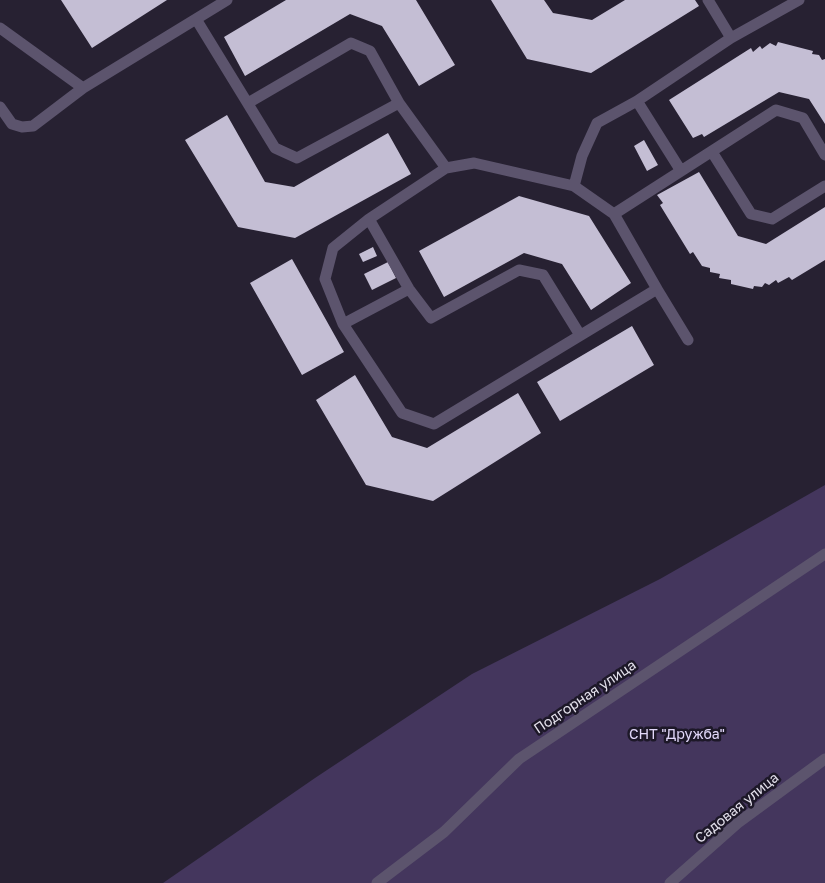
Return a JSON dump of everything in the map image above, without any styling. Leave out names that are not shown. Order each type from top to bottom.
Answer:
[{"type":"lane","points":[[0,107],[12,124],[22,127],[33,126],[82,88],[227,0]]},
{"type":"lane","points":[[708,0],[731,38]]},
{"type":"lane","points":[[574,186],[582,156],[597,123],[637,101],[731,38],[799,0]]},
{"type":"lane","points":[[196,19],[274,148],[298,158],[400,103]]},
{"type":"lane","points":[[0,28],[82,88]]},
{"type":"lane","points":[[248,103],[350,43],[370,51],[400,103],[446,168]]},
{"type":"lane","points":[[637,101],[681,171]]},
{"type":"lane","points":[[614,214],[776,110],[803,118],[825,155]]},
{"type":"lane","points":[[712,152],[751,214],[772,219],[825,186]]},
{"type":"lane","points":[[657,289],[434,424],[402,413],[343,324],[325,279],[333,248],[369,219],[446,168],[474,163],[574,186],[614,214],[688,340]]},
{"type":"lane","points":[[369,219],[409,289],[431,318],[519,270],[543,276],[580,335]]},
{"type":"lane","points":[[343,324],[409,289]]},
{"type":"lane","name":"Подгорная улица","points":[[377,883],[444,832],[519,759],[825,554]]},
{"type":"lane","name":"Садовая улица","points":[[670,883],[739,822],[825,759]]},
{"type":"green space","name":"СНТ \"Дружба\"","points":[[825,485],[825,883],[163,883],[315,778],[472,674],[660,579]]},
{"type":"building","points":[[61,0],[167,0],[92,48]]},
{"type":"building","points":[[286,0],[416,0],[455,65],[419,86],[382,26],[350,14],[245,76],[224,37]]},
{"type":"building","points":[[491,0],[544,0],[553,13],[592,20],[625,0],[695,0],[699,6],[591,73],[527,59]]},
{"type":"building","points":[[778,42],[813,51],[812,54],[819,55],[822,60],[825,59],[825,124],[809,99],[779,92],[704,137],[702,134],[693,138],[669,100],[751,48],[753,52],[760,46],[762,49],[770,43],[776,46]]},
{"type":"building","points":[[227,115],[265,182],[294,187],[388,133],[411,174],[295,238],[238,227],[185,140]]},
{"type":"building","points":[[644,140],[658,165],[647,171],[634,146]]},
{"type":"building","points":[[699,172],[738,236],[766,244],[825,207],[825,260],[792,280],[789,277],[778,283],[776,280],[769,285],[765,283],[762,287],[754,286],[753,289],[731,284],[731,280],[719,278],[720,274],[710,272],[710,268],[702,266],[693,252],[690,254],[660,205],[663,203],[657,195]]},
{"type":"building","points":[[519,196],[589,216],[631,283],[591,310],[562,264],[524,253],[444,297],[419,251]]},
{"type":"building","points":[[373,247],[377,256],[363,262],[359,254]]},
{"type":"building","points":[[292,259],[344,352],[302,375],[250,283]]},
{"type":"building","points":[[388,262],[396,278],[372,290],[364,274]]},
{"type":"building","points":[[632,326],[654,365],[560,421],[537,382]]},
{"type":"building","points":[[355,375],[392,437],[427,448],[518,393],[541,433],[433,501],[366,485],[316,400]]}]
